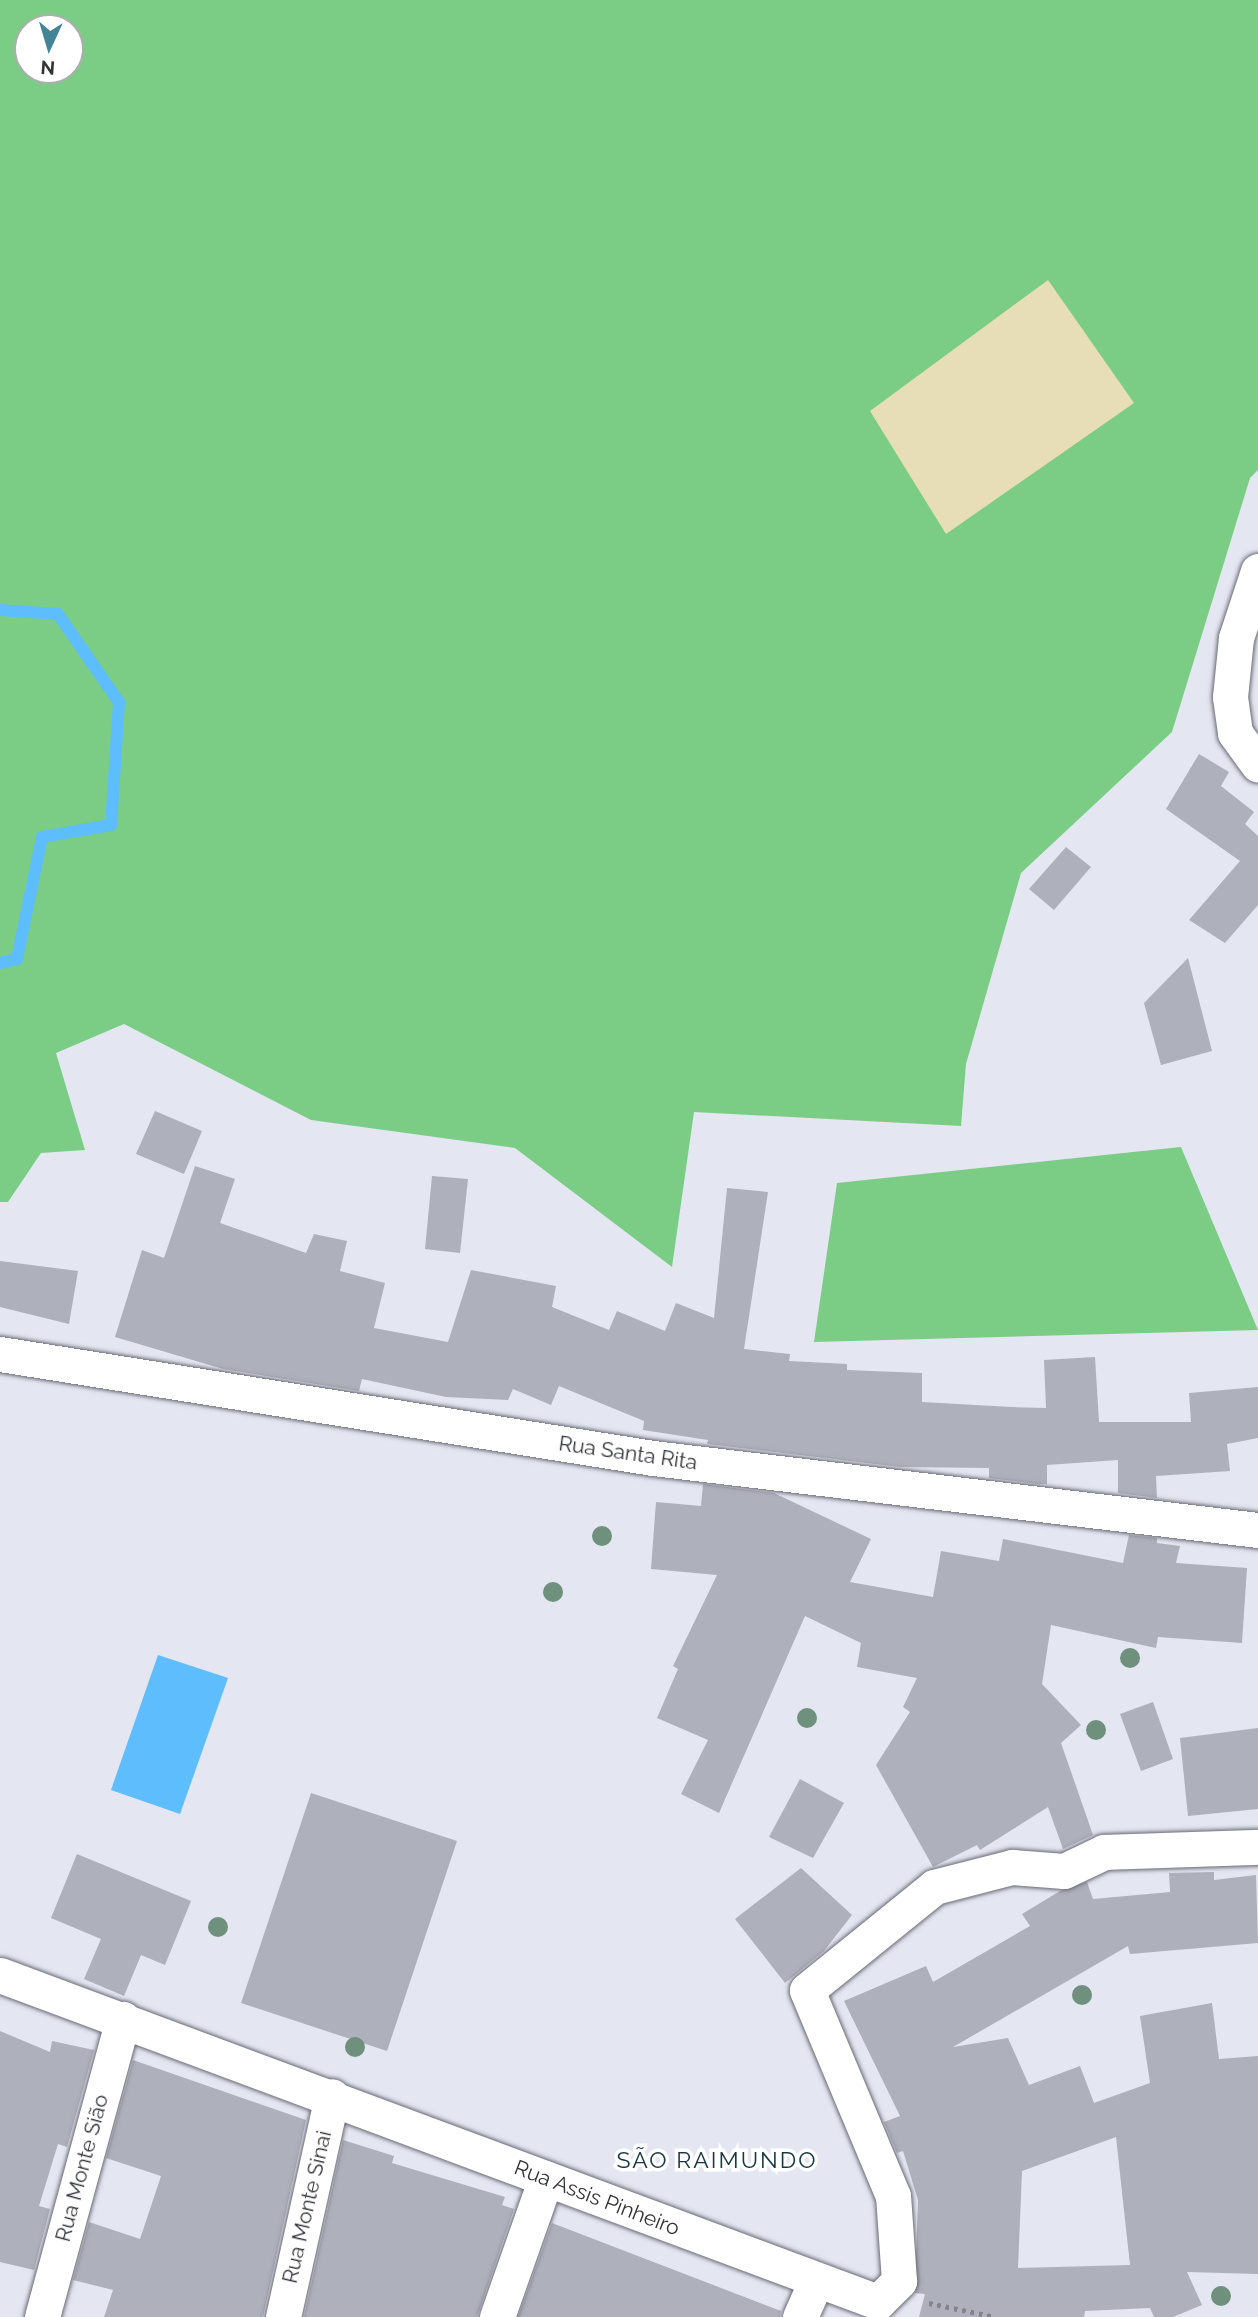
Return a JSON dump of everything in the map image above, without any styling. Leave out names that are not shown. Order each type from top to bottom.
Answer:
[{"type":"street","points":[[1258,571],[1236,638],[1230,697],[1235,733],[1258,765]]},
{"type":"street","name":"Rua Santa Rita","points":[[0,1354],[653,1458],[1258,1530]]},
{"type":"street","points":[[894,2286],[899,2281],[893,2196],[807,1990],[934,1886],[1012,1867],[1064,1871],[1104,1852],[1258,1847]]},
{"type":"street","name":"Rua Assis Pinheiro","points":[[0,1975],[332,2096],[816,2281],[878,2302],[894,2286]]},
{"type":"street","name":"Rua Monte Sião","points":[[42,2317],[122,2019]]},
{"type":"street","name":"Rua Monte Sinai","points":[[283,2317],[332,2096]]},
{"type":"street","points":[[497,2317],[547,2178]]},
{"type":"street","points":[[800,2317],[816,2281]]},
{"type":"path","points":[[894,2286],[934,2306],[996,2317]]},
{"type":"green space","points":[[0,0],[1258,0],[1258,470],[1250,478],[1172,732],[1021,873],[966,1064],[961,1126],[694,1112],[672,1267],[515,1148],[311,1120],[124,1024],[56,1053],[85,1150],[41,1153],[8,1202],[0,1202]]},
{"type":"green space","points":[[1181,1147],[1258,1330],[814,1342],[837,1183]]},
{"type":"sand","points":[[1048,280],[1134,403],[946,534],[870,411]]},
{"type":"water","points":[[158,1655],[228,1678],[180,1814],[111,1790]]},
{"type":"building","points":[[1199,754],[1229,772],[1221,786],[1254,812],[1245,824],[1258,836],[1258,905],[1225,943],[1189,920],[1240,861],[1166,809]]},
{"type":"building","points":[[1066,847],[1091,867],[1054,910],[1029,889]]},
{"type":"building","points":[[1188,958],[1212,1051],[1161,1065],[1144,1003]]},
{"type":"building","points":[[155,1111],[202,1131],[184,1174],[136,1154]]},
{"type":"building","points":[[195,1166],[235,1179],[220,1223],[306,1253],[314,1234],[347,1241],[340,1271],[385,1283],[374,1328],[448,1342],[471,1270],[556,1286],[552,1307],[609,1330],[617,1311],[665,1331],[676,1303],[714,1318],[727,1188],[768,1192],[744,1349],[790,1354],[789,1361],[847,1364],[847,1370],[922,1373],[922,1402],[1046,1408],[1044,1360],[1095,1357],[1099,1422],[1191,1422],[1189,1393],[1258,1387],[1258,1438],[1227,1444],[1230,1471],[1156,1476],[1157,1498],[1118,1493],[1118,1460],[1047,1465],[1047,1484],[1038,1484],[989,1478],[989,1468],[900,1467],[707,1444],[708,1440],[643,1430],[644,1421],[559,1386],[551,1405],[513,1389],[508,1400],[446,1397],[362,1379],[359,1391],[223,1369],[115,1337],[142,1250],[164,1258]]},
{"type":"building","points":[[432,1176],[468,1179],[460,1253],[425,1249]]},
{"type":"building","points":[[0,1261],[78,1271],[69,1324],[0,1307]]},
{"type":"building","points":[[703,1484],[774,1493],[871,1539],[850,1582],[933,1597],[941,1551],[999,1561],[1003,1539],[1123,1563],[1129,1535],[1157,1538],[1157,1543],[1180,1546],[1176,1563],[1247,1568],[1242,1643],[1158,1637],[1156,1648],[1051,1625],[1042,1684],[1081,1725],[1061,1743],[1093,1835],[1063,1849],[1048,1807],[980,1850],[977,1845],[933,1867],[876,1765],[910,1712],[903,1707],[917,1678],[857,1667],[861,1643],[805,1616],[719,1813],[681,1794],[708,1740],[657,1718],[678,1669],[673,1666],[717,1575],[651,1569],[656,1502],[701,1506]]},
{"type":"building","points":[[1153,1702],[1173,1759],[1141,1771],[1120,1714]]},
{"type":"building","points":[[1258,1728],[1258,1809],[1188,1816],[1180,1738]]},
{"type":"building","points":[[800,1779],[844,1803],[813,1858],[769,1837]]},
{"type":"building","points":[[311,1793],[457,1841],[387,2051],[241,2003]]},
{"type":"building","points":[[77,1854],[191,1901],[165,1965],[141,1955],[124,1996],[84,1979],[101,1939],[51,1918]]},
{"type":"building","points":[[801,1868],[852,1915],[824,1951],[785,1983],[735,1919]]},
{"type":"building","points":[[1214,1872],[1214,1880],[1256,1875],[1258,1943],[1130,1954],[1128,1946],[953,2047],[1008,2038],[1029,2085],[1080,2066],[1094,2103],[1150,2083],[1140,2016],[1212,2003],[1219,2059],[1258,2056],[1258,2274],[1187,2272],[1202,2305],[1173,2317],[1154,2317],[1150,2308],[1085,2311],[1084,2317],[919,2317],[925,2294],[915,2293],[918,2200],[903,2151],[897,2153],[884,2122],[900,2116],[844,2001],[926,1966],[933,1982],[1030,1926],[1022,1914],[1060,1891],[1087,1882],[1093,1899],[1170,1892],[1169,1873]],"holes":[[[1116,2137],[1130,2265],[1018,2268],[1022,2171]]]},
{"type":"building","points":[[0,2031],[50,2052],[52,2041],[94,2050],[67,2147],[58,2144],[39,2206],[50,2209],[34,2270],[0,2262]]},
{"type":"building","points":[[133,2060],[306,2120],[263,2317],[104,2317],[113,2290],[73,2280],[89,2222],[140,2239],[161,2176],[106,2158]]},
{"type":"building","points":[[343,2140],[394,2156],[392,2163],[505,2197],[502,2205],[514,2209],[477,2317],[304,2317]]},
{"type":"building","points":[[552,2223],[781,2311],[780,2317],[518,2317]]},
{"type":"waterway","points":[[0,610],[58,614],[119,702],[111,825],[42,837],[17,959],[0,963]]},
{"type":"district","name":"SÃO RAIMUNDO","points":[[717,2160]]}]
